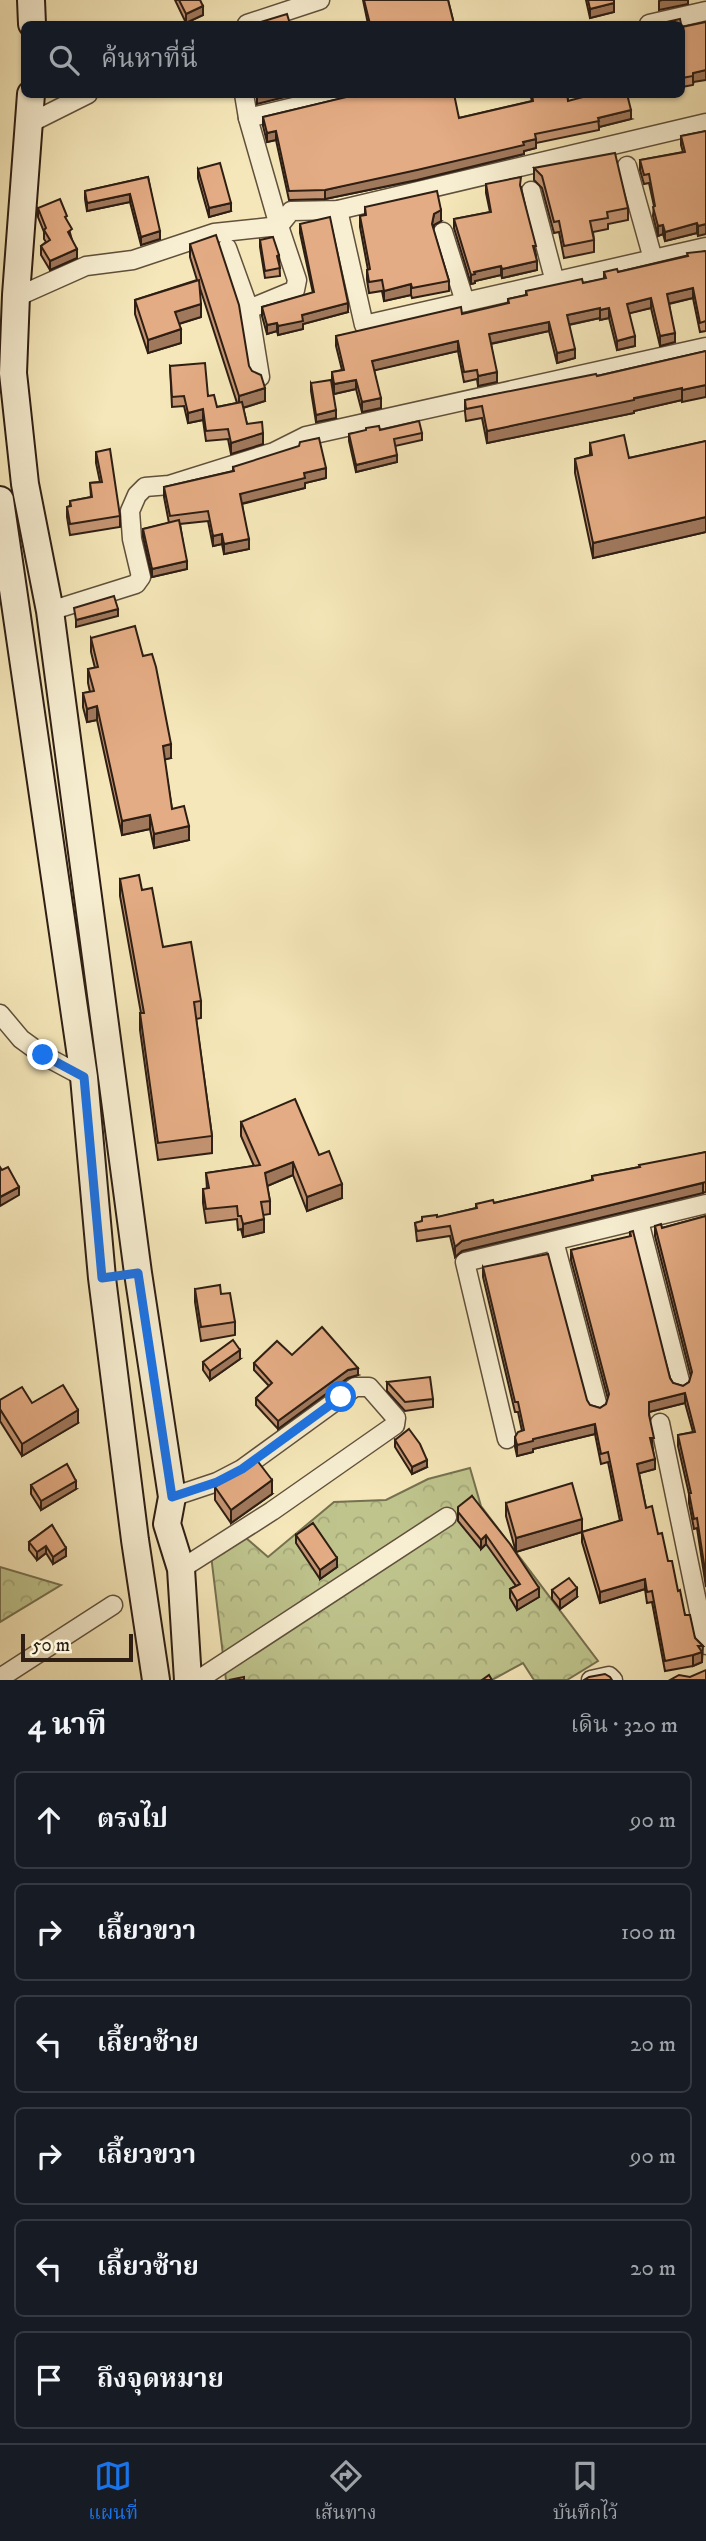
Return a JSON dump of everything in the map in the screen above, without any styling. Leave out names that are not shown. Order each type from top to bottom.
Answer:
[{"type":"main road","points":[[31,98],[13,373],[25,484],[50,611],[138,1273],[172,1497],[167,1524],[181,1569],[188,1680]]},
{"type":"main road","points":[[0,500],[84,1077],[102,1278],[135,1540],[156,1680]]},
{"type":"main road","points":[[102,1278],[138,1273]]},
{"type":"street","points":[[256,21],[320,0]]},
{"type":"street","points":[[662,21],[706,11]]},
{"type":"street","points":[[30,123],[80,98]]},
{"type":"street","points":[[245,98],[279,226],[297,280],[295,290],[249,309]]},
{"type":"street","points":[[248,118],[331,98]]},
{"type":"street","points":[[16,295],[86,267],[133,260],[214,233],[279,226],[291,211],[338,210],[706,123]]},
{"type":"street","points":[[628,166],[653,259]]},
{"type":"street","points":[[531,191],[555,282]]},
{"type":"street","points":[[338,210],[365,325],[706,247]]},
{"type":"street","points":[[443,232],[465,302]]},
{"type":"street","points":[[227,248],[249,309],[260,377]]},
{"type":"street","points":[[50,611],[136,584],[141,578],[132,539],[130,511],[137,495],[145,487],[169,485],[261,456],[306,436],[706,347]]},
{"type":"street","points":[[3,1023],[43,1055],[84,1077]]},
{"type":"street","points":[[507,1439],[465,1262],[706,1204]]},
{"type":"street","points":[[639,1221],[681,1385]]},
{"type":"street","points":[[554,1241],[598,1407]]},
{"type":"street","points":[[172,1497],[217,1482],[242,1469],[355,1387],[369,1387],[396,1418],[394,1424],[272,1511],[181,1569]]},
{"type":"street","points":[[660,1423],[706,1645]]},
{"type":"street","points":[[198,1680],[447,1517]]},
{"type":"street","points":[[0,1678],[113,1605]]},
{"type":"street","points":[[591,1680],[609,1676],[613,1680]]},
{"type":"green space","points":[[470,1468],[481,1506],[598,1661],[567,1680],[534,1680],[523,1663],[492,1680],[226,1680],[211,1555],[238,1531],[268,1557],[334,1502],[386,1500],[428,1479]]},
{"type":"green space","points":[[0,1567],[61,1585],[0,1622]]},
{"type":"building","points":[[179,0],[200,0],[203,6],[186,14]]},
{"type":"building","points":[[364,0],[448,0],[453,21],[369,21]]},
{"type":"building","points":[[588,0],[614,0],[614,3],[590,9]]},
{"type":"building","points":[[287,14],[289,21],[264,21]]},
{"type":"building","points":[[706,22],[706,70],[685,77],[685,26]]},
{"type":"building","points":[[343,98],[455,98],[459,118],[533,101],[533,98],[568,98],[568,101],[579,98],[628,98],[631,110],[598,118],[599,121],[535,134],[536,139],[523,142],[524,145],[325,190],[289,191],[276,131],[267,133],[263,117]]},
{"type":"building","points":[[706,131],[706,224],[698,226],[697,223],[665,232],[663,225],[658,226],[649,174],[644,175],[640,160],[685,152],[681,136]]},
{"type":"building","points":[[615,153],[628,208],[607,212],[608,218],[590,221],[594,240],[564,246],[559,221],[554,222],[542,176],[534,168]]},
{"type":"building","points":[[220,163],[231,203],[209,208],[198,169]]},
{"type":"building","points":[[148,177],[160,231],[141,237],[130,194],[87,203],[85,191]]},
{"type":"building","points":[[521,177],[520,185],[536,246],[533,246],[537,261],[502,269],[501,266],[471,275],[454,219],[491,212],[486,184]]},
{"type":"building","points":[[437,191],[441,210],[434,214],[432,224],[449,281],[412,288],[411,284],[384,291],[382,280],[369,282],[367,270],[370,269],[360,216],[366,215],[365,207]]},
{"type":"building","points":[[60,199],[72,229],[68,232],[77,249],[50,261],[41,246],[50,240],[44,230],[46,228],[38,208]]},
{"type":"building","points":[[330,217],[348,303],[302,315],[303,321],[278,326],[277,323],[267,325],[262,307],[314,292],[300,224]]},
{"type":"building","points":[[216,235],[239,305],[249,366],[252,371],[261,375],[265,388],[239,396],[190,244]]},
{"type":"building","points":[[273,237],[280,268],[265,271],[260,240]]},
{"type":"building","points":[[706,251],[706,321],[700,323],[693,288],[667,294],[675,333],[660,336],[651,298],[627,304],[635,336],[617,341],[609,308],[600,308],[567,315],[575,349],[557,353],[549,322],[489,334],[497,372],[478,376],[477,370],[464,372],[458,341],[372,361],[381,398],[362,402],[356,380],[334,384],[332,372],[344,370],[336,336],[461,307],[462,314],[509,303],[508,299],[527,295],[526,291],[582,279],[583,283],[606,278],[604,272],[617,269],[618,272],[688,256],[687,253]]},
{"type":"building","points":[[199,280],[201,304],[175,312],[181,329],[148,340],[135,300]]},
{"type":"building","points":[[706,351],[706,385],[487,431],[482,406],[466,409],[465,400],[596,374],[597,376]]},
{"type":"building","points":[[205,363],[208,396],[214,395],[217,407],[242,402],[247,424],[262,422],[263,433],[231,443],[228,429],[206,431],[203,409],[188,413],[184,396],[172,397],[170,366]]},
{"type":"building","points":[[331,380],[336,410],[316,415],[311,383]]},
{"type":"building","points":[[419,421],[422,433],[394,439],[397,455],[356,465],[349,434],[366,428],[379,426],[380,430]]},
{"type":"building","points":[[624,435],[629,458],[706,441],[706,517],[593,543],[575,459],[592,455],[590,443]]},
{"type":"building","points":[[319,438],[326,468],[304,473],[305,478],[240,494],[249,539],[224,544],[222,534],[213,536],[208,511],[170,516],[164,487],[234,471],[233,467],[299,446],[300,442]]},
{"type":"building","points":[[110,449],[120,516],[70,524],[67,507],[71,506],[70,501],[92,497],[90,483],[102,482],[96,452]]},
{"type":"building","points":[[179,520],[187,561],[152,569],[143,529]]},
{"type":"building","points":[[114,596],[118,609],[76,620],[74,608]]},
{"type":"building","points":[[135,626],[143,656],[152,654],[156,667],[171,744],[163,746],[172,809],[184,806],[189,826],[154,834],[150,815],[122,821],[97,706],[87,709],[83,693],[94,691],[88,669],[98,667],[91,638]]},
{"type":"building","points":[[139,875],[142,890],[152,888],[163,947],[191,942],[201,1001],[194,1002],[212,1136],[158,1143],[140,1013],[144,1013],[120,879]]},
{"type":"building","points":[[295,1099],[319,1155],[329,1151],[342,1184],[307,1197],[293,1162],[265,1173],[270,1201],[261,1202],[264,1219],[243,1224],[241,1216],[238,1216],[237,1206],[206,1209],[203,1189],[209,1188],[206,1173],[260,1165],[241,1122]]},
{"type":"building","points":[[706,1152],[706,1182],[462,1241],[455,1247],[450,1226],[417,1231],[415,1223],[422,1221],[422,1217],[437,1217],[477,1208],[476,1204],[493,1200],[494,1203],[593,1180],[592,1176]]},
{"type":"building","points":[[0,1167],[2,1170],[8,1167],[19,1187],[0,1197]]},
{"type":"building","points":[[706,1216],[706,1577],[697,1518],[694,1519],[678,1435],[695,1432],[685,1393],[649,1402],[654,1438],[650,1438],[655,1459],[637,1464],[646,1508],[652,1506],[658,1534],[662,1533],[668,1561],[672,1561],[685,1615],[690,1615],[695,1638],[703,1646],[698,1646],[702,1652],[665,1661],[652,1591],[647,1592],[645,1579],[600,1592],[582,1532],[622,1520],[608,1452],[601,1454],[595,1424],[517,1445],[515,1437],[518,1432],[524,1430],[483,1267],[548,1254],[587,1400],[590,1405],[600,1408],[606,1404],[609,1394],[571,1250],[631,1236],[630,1232],[633,1231],[670,1378],[673,1383],[683,1386],[689,1382],[692,1372],[655,1226],[661,1224],[662,1228]]},
{"type":"building","points":[[220,1285],[221,1294],[230,1293],[235,1322],[201,1327],[195,1289]]},
{"type":"building","points":[[322,1327],[358,1368],[348,1370],[278,1421],[256,1398],[272,1383],[254,1363],[277,1341],[292,1355]]},
{"type":"building","points":[[233,1340],[240,1350],[210,1371],[203,1362]]},
{"type":"building","points":[[430,1377],[433,1399],[405,1402],[387,1382]]},
{"type":"building","points":[[63,1385],[78,1410],[22,1444],[0,1409],[0,1400],[22,1387],[32,1403]]},
{"type":"building","points":[[409,1429],[427,1460],[412,1467],[395,1440]]},
{"type":"building","points":[[256,1459],[272,1480],[231,1510],[215,1487]]},
{"type":"building","points":[[67,1464],[76,1481],[41,1501],[31,1485]]},
{"type":"building","points":[[572,1483],[582,1519],[516,1538],[506,1503]]},
{"type":"building","points":[[472,1496],[510,1544],[539,1588],[517,1601],[510,1589],[520,1584],[486,1535],[481,1540],[458,1512],[458,1507]]},
{"type":"building","points":[[313,1523],[337,1558],[320,1570],[296,1535]]},
{"type":"building","points":[[52,1525],[66,1548],[53,1557],[46,1546],[37,1552],[29,1542]]},
{"type":"building","points":[[569,1578],[577,1588],[560,1600],[552,1590]]},
{"type":"building","points":[[706,1670],[706,1680],[670,1680],[679,1675],[690,1677]]},
{"type":"building","points":[[605,1674],[612,1680],[584,1680],[589,1677]]},
{"type":"route","points":[[43,1055],[84,1077],[102,1278],[138,1273],[172,1497],[217,1482],[242,1469],[341,1397]]}]
